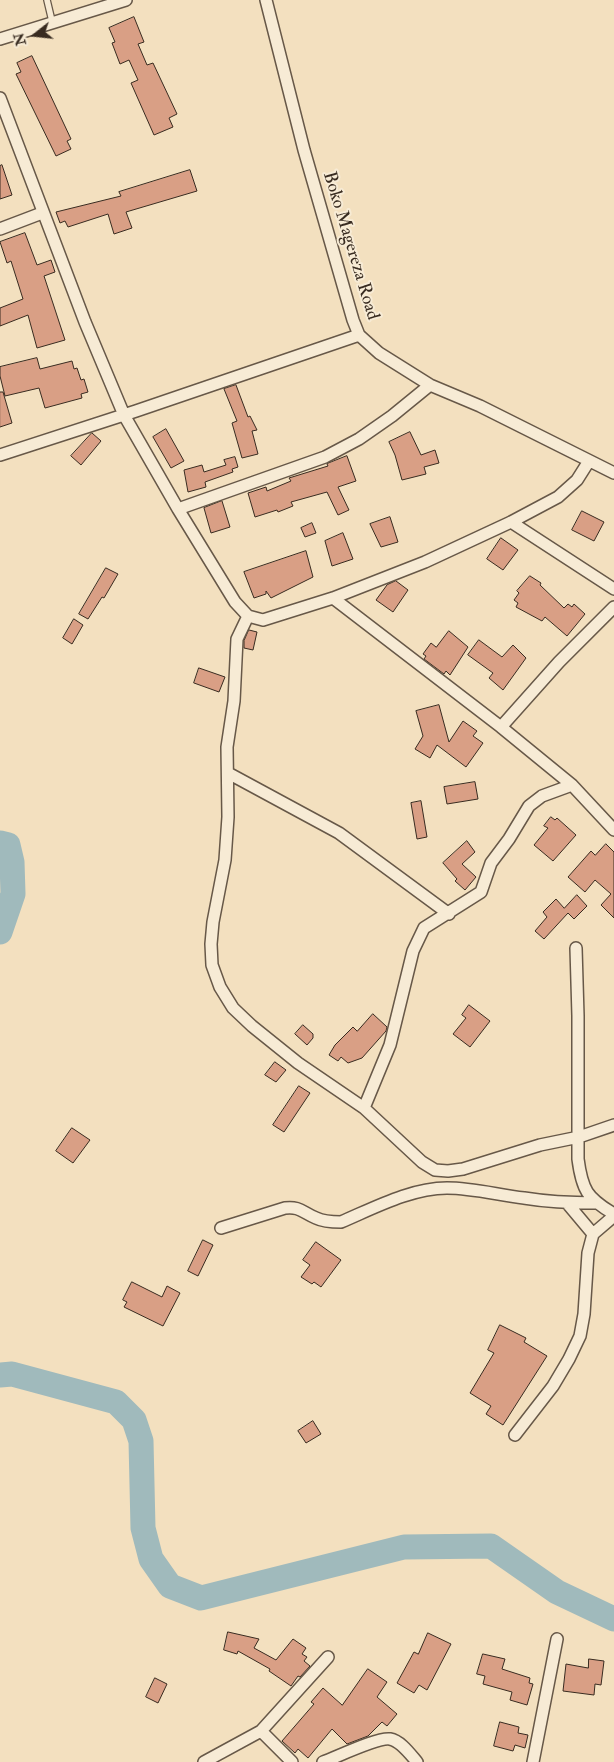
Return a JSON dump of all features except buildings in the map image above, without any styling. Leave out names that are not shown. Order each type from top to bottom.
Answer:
[{"type":"street","points":[[0,39],[126,0]]},
{"type":"street","name":"Boko Magereza Road","points":[[266,0],[304,150],[359,335],[379,353],[430,385],[480,406],[614,473]]},
{"type":"street","points":[[0,98],[42,213],[124,415],[178,509],[235,602],[248,616],[263,620],[333,598],[425,562],[511,522],[558,497],[577,480],[589,461]]},
{"type":"street","points":[[0,229],[42,213]]},
{"type":"street","points":[[0,455],[359,335]]},
{"type":"street","points":[[178,509],[325,457],[359,439],[392,416],[430,385]]},
{"type":"street","points":[[511,522],[614,589]]},
{"type":"street","points":[[333,598],[572,785],[614,830]]},
{"type":"street","points":[[500,727],[614,607]]},
{"type":"street","points":[[248,616],[237,639],[234,701],[227,747],[225,860],[213,922],[211,944],[212,966],[220,987],[233,1008],[298,1063],[364,1108],[422,1162],[435,1170],[448,1172],[463,1169],[540,1145],[579,1137],[614,1125]]},
{"type":"street","points":[[228,773],[339,833],[449,914]]},
{"type":"street","points":[[364,1108],[390,1045],[413,952],[424,928],[449,914],[480,892],[491,862],[509,839],[529,806],[542,796],[572,785]]},
{"type":"street","points":[[514,1435],[553,1386],[569,1360],[580,1336],[584,1314],[586,1264],[593,1234],[614,1215],[597,1203],[586,1191],[581,1178],[578,1159],[576,948]]},
{"type":"street","points":[[221,1228],[285,1208],[295,1207],[316,1218],[341,1222],[409,1195],[448,1188],[567,1203],[597,1203]]},
{"type":"street","points":[[567,1203],[593,1234]]},
{"type":"street","points":[[532,1762],[557,1639]]},
{"type":"street","points":[[204,1762],[261,1731],[328,1657]]},
{"type":"street","points":[[261,1731],[292,1762]]},
{"type":"street","points":[[323,1762],[380,1740],[392,1739],[403,1747],[417,1762]]},
{"type":"lane","points":[[47,0],[52,22]]},
{"type":"waterway","points":[[0,843],[8,845],[12,862],[13,894],[0,932]]},
{"type":"waterway","points":[[0,1375],[12,1374],[116,1402],[134,1420],[141,1441],[143,1528],[151,1559],[170,1586],[201,1598],[404,1547],[491,1546],[557,1592],[614,1619]]}]
